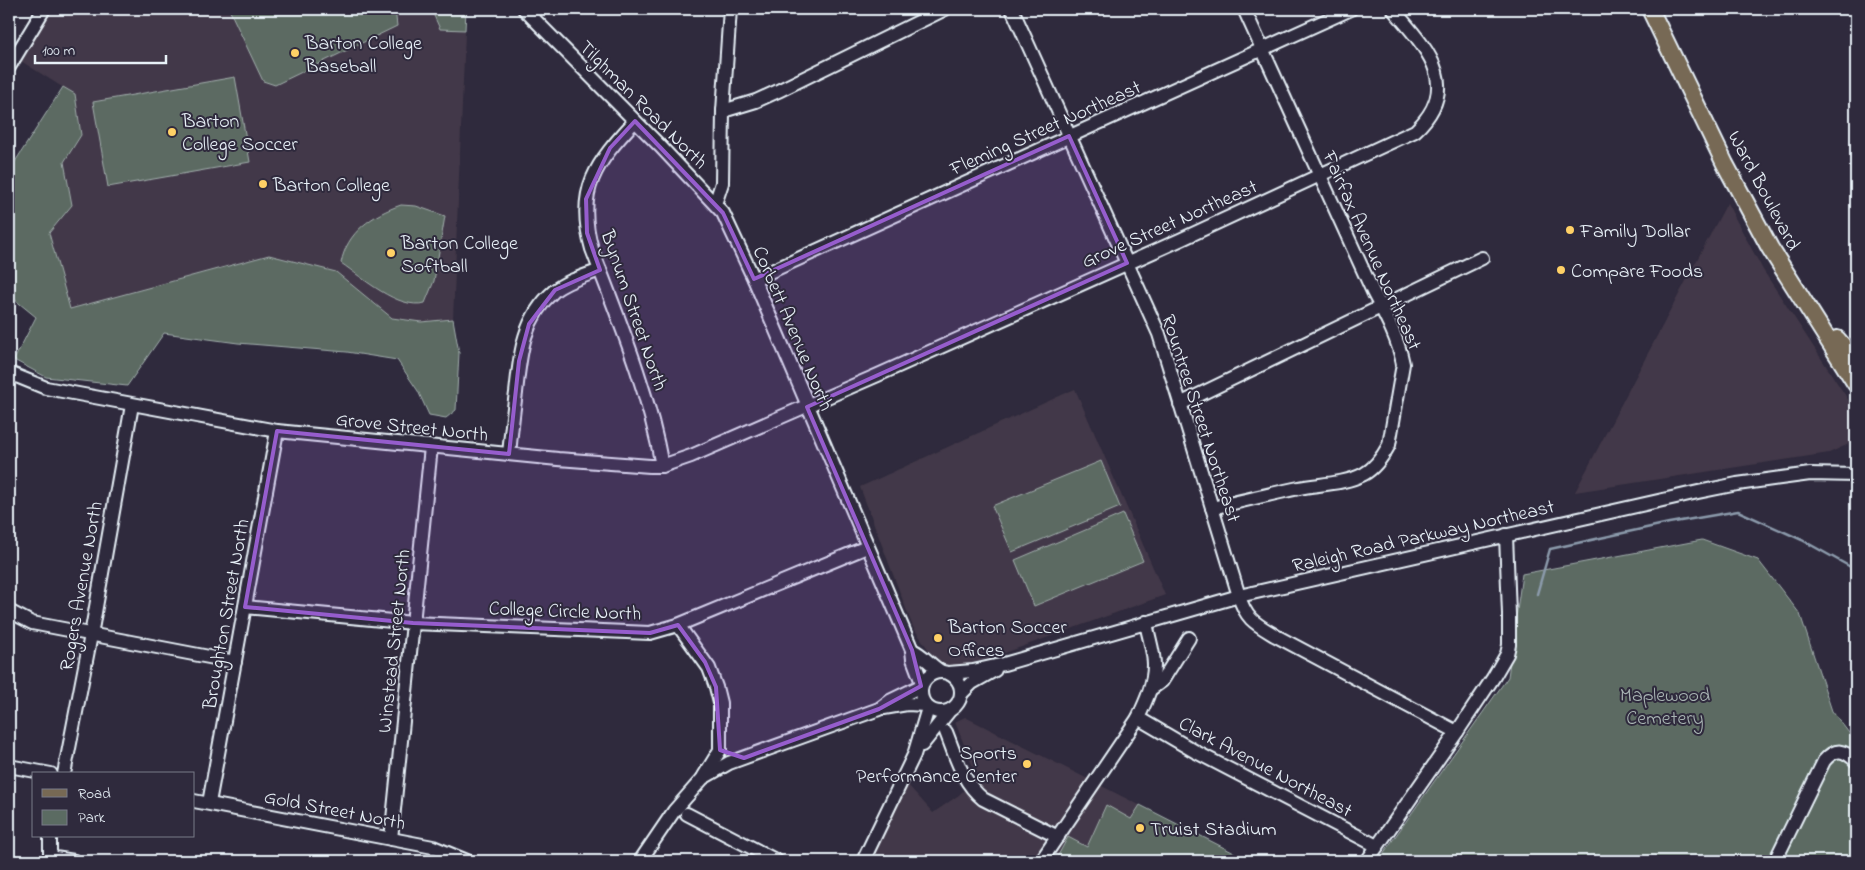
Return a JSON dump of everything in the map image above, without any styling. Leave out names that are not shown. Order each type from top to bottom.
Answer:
[{"type":"main road","name":"Ward Boulevard","points":[[1650,9],[1734,182],[1770,248],[1856,384]]},
{"type":"main road","points":[[1806,306],[1856,360]]},
{"type":"street","points":[[9,67],[44,9]]},
{"type":"street","name":"Tilghman Road North","points":[[524,9],[715,204]]},
{"type":"street","points":[[715,204],[722,183],[723,111],[730,9]]},
{"type":"street","points":[[723,111],[756,101],[778,91],[945,9]]},
{"type":"street","name":"Rountree Street Northeast","points":[[1012,9],[1159,334],[1243,610],[1252,622],[1457,732]]},
{"type":"street","name":"Fairfax Avenue Northeast","points":[[1212,508],[1276,493],[1343,481],[1364,474],[1384,455],[1389,445],[1404,364],[1401,352],[1244,9]]},
{"type":"street","name":"Fleming Street Northeast","points":[[754,278],[1351,9]]},
{"type":"street","name":"Grove Street Northeast","points":[[807,407],[1320,176],[1415,131],[1428,118],[1436,100],[1436,69],[1426,49],[1393,9]]},
{"type":"street","name":"Bynum Street North","points":[[635,121],[610,148],[589,186],[586,199],[587,234],[646,398],[656,430],[662,466]]},
{"type":"street","name":"Corbett Avenue North","points":[[715,204],[723,213],[754,278],[807,407],[912,650],[913,659],[922,685]]},
{"type":"street","points":[[1180,404],[1482,258]]},
{"type":"street","points":[[509,454],[519,361],[529,324],[542,304],[555,290],[600,270]]},
{"type":"street","name":"Grove Street North","points":[[9,373],[46,388],[278,431],[431,447],[662,466],[691,456],[807,407]]},
{"type":"street","name":"Rogers Avenue North","points":[[64,772],[132,405]]},
{"type":"street","name":"Broughton Street North","points":[[209,804],[278,431]]},
{"type":"street","name":"Winstead Street North","points":[[392,839],[431,447]]},
{"type":"street","name":"Raleigh Road Parkway Northeast","points":[[945,672],[973,671],[1004,664],[1238,596],[1737,484],[1810,474],[1856,476]]},
{"type":"street","points":[[1367,861],[1457,732],[1507,654],[1509,614],[1506,535]]},
{"type":"street","name":"College Circle North","points":[[245,607],[413,623],[650,633],[678,625],[867,547]]},
{"type":"street","points":[[9,611],[32,623],[235,662]]},
{"type":"street","points":[[1041,861],[1138,718],[1151,689],[1154,664],[1146,622]]},
{"type":"street","points":[[640,861],[674,811],[703,778],[720,750],[720,704],[716,688],[705,662],[678,625]]},
{"type":"street","points":[[1151,689],[1162,681],[1189,638]]},
{"type":"street","name":"Corbett Avenue North","points":[[912,650],[919,653],[932,666],[945,672]]},
{"type":"street","name":"Raleigh Road Parkway Northeast","points":[[961,694],[972,683],[1004,664]]},
{"type":"street","points":[[863,861],[914,755],[927,706],[920,693],[922,685],[930,674],[945,672],[958,682],[961,694],[959,701],[914,755]]},
{"type":"street","points":[[879,709],[890,701],[922,685]]},
{"type":"street","points":[[703,778],[729,763],[879,709],[907,704],[927,706],[936,712],[950,710]]},
{"type":"street","name":"Clark Avenue Northeast","points":[[1138,718],[1196,752],[1377,846]]},
{"type":"street","points":[[946,732],[961,771],[974,791],[983,799],[1058,837]]},
{"type":"street","points":[[720,750],[744,758]]},
{"type":"street","points":[[1775,861],[1824,761],[1830,754],[1838,751],[1848,754],[1856,761]]},
{"type":"street","points":[[9,766],[40,772]]},
{"type":"street","name":"Gold Street North","points":[[195,801],[433,847],[467,861]]},
{"type":"street","points":[[688,814],[777,861]]},
{"type":"street","points":[[50,838],[50,854],[55,858],[74,861]]},
{"type":"highlighted area","points":[[635,121],[723,213],[754,279],[1069,136],[1127,263],[807,407],[912,650],[921,686],[879,709],[744,758],[720,750],[716,687],[705,662],[678,625],[650,633],[413,623],[245,607],[277,431],[509,454],[519,361],[529,324],[555,290],[600,270],[587,233],[586,199],[610,148]]},
{"type":"shaded area","name":"Barton College","points":[[53,9],[466,9],[453,319],[421,322],[392,318],[336,272],[269,255],[70,309],[49,232],[72,205],[64,162],[81,135],[75,95],[21,61]]},
{"type":"shaded area","points":[[1727,203],[1763,270],[1851,404],[1853,442],[1829,453],[1575,492]]},
{"type":"shaded area","points":[[1075,389],[1165,595],[999,655],[972,663],[947,666],[935,659],[913,627],[860,487]]},
{"type":"shaded area","points":[[965,717],[1250,861],[868,861],[908,785],[933,813],[959,795],[977,777],[955,722]]},
{"type":"green space","name":"Barton College Baseball","points":[[229,9],[395,9],[397,26],[275,85],[263,81]]},
{"type":"green space","points":[[431,9],[466,9],[465,30],[440,29]]},
{"type":"green space","name":"Barton College Soccer","points":[[235,77],[250,162],[108,187],[93,102]]},
{"type":"green space","points":[[63,87],[75,94],[81,135],[64,162],[72,205],[49,233],[70,309],[269,255],[336,272],[392,318],[421,322],[453,319],[459,353],[456,410],[446,418],[429,415],[418,391],[397,360],[347,352],[238,343],[164,333],[127,386],[46,377],[14,360],[36,317],[9,295],[9,171]]},
{"type":"green space","name":"Barton College Softball","points":[[401,205],[416,206],[445,216],[434,281],[425,303],[404,302],[392,297],[341,263],[349,242],[362,226],[380,214]]},
{"type":"green space","points":[[1101,461],[1120,507],[1012,552],[992,506]]},
{"type":"green space","points":[[1123,514],[1143,561],[1034,606],[1015,560]]},
{"type":"green space","name":"Maplewood Cemetery","points":[[1702,540],[1758,560],[1800,614],[1832,711],[1856,742],[1856,861],[1378,861],[1508,677],[1522,574]]},
{"type":"green space","name":"Truist Stadium","points":[[1106,805],[1131,819],[1140,805],[1250,861],[1055,861],[1068,837],[1087,847]]},
{"type":"waterway","points":[[1537,594],[1550,549],[1669,523],[1738,511],[1802,540],[1856,570]]},
{"type":"place","name":"Barton College Baseball","points":[[295,53]]},
{"type":"place","name":"Barton College Soccer","points":[[172,132]]},
{"type":"place","name":"Barton College","points":[[263,184]]},
{"type":"place","name":"Family Dollar","points":[[1570,230]]},
{"type":"place","name":"Barton College Softball","points":[[391,253]]},
{"type":"place","name":"Compare Foods","points":[[1561,270]]},
{"type":"place","name":"Barton Soccer Offices","points":[[938,638]]},
{"type":"place","name":"Sports Performance Center","points":[[1027,764]]},
{"type":"place","name":"Truist Stadium","points":[[1140,828]]}]
